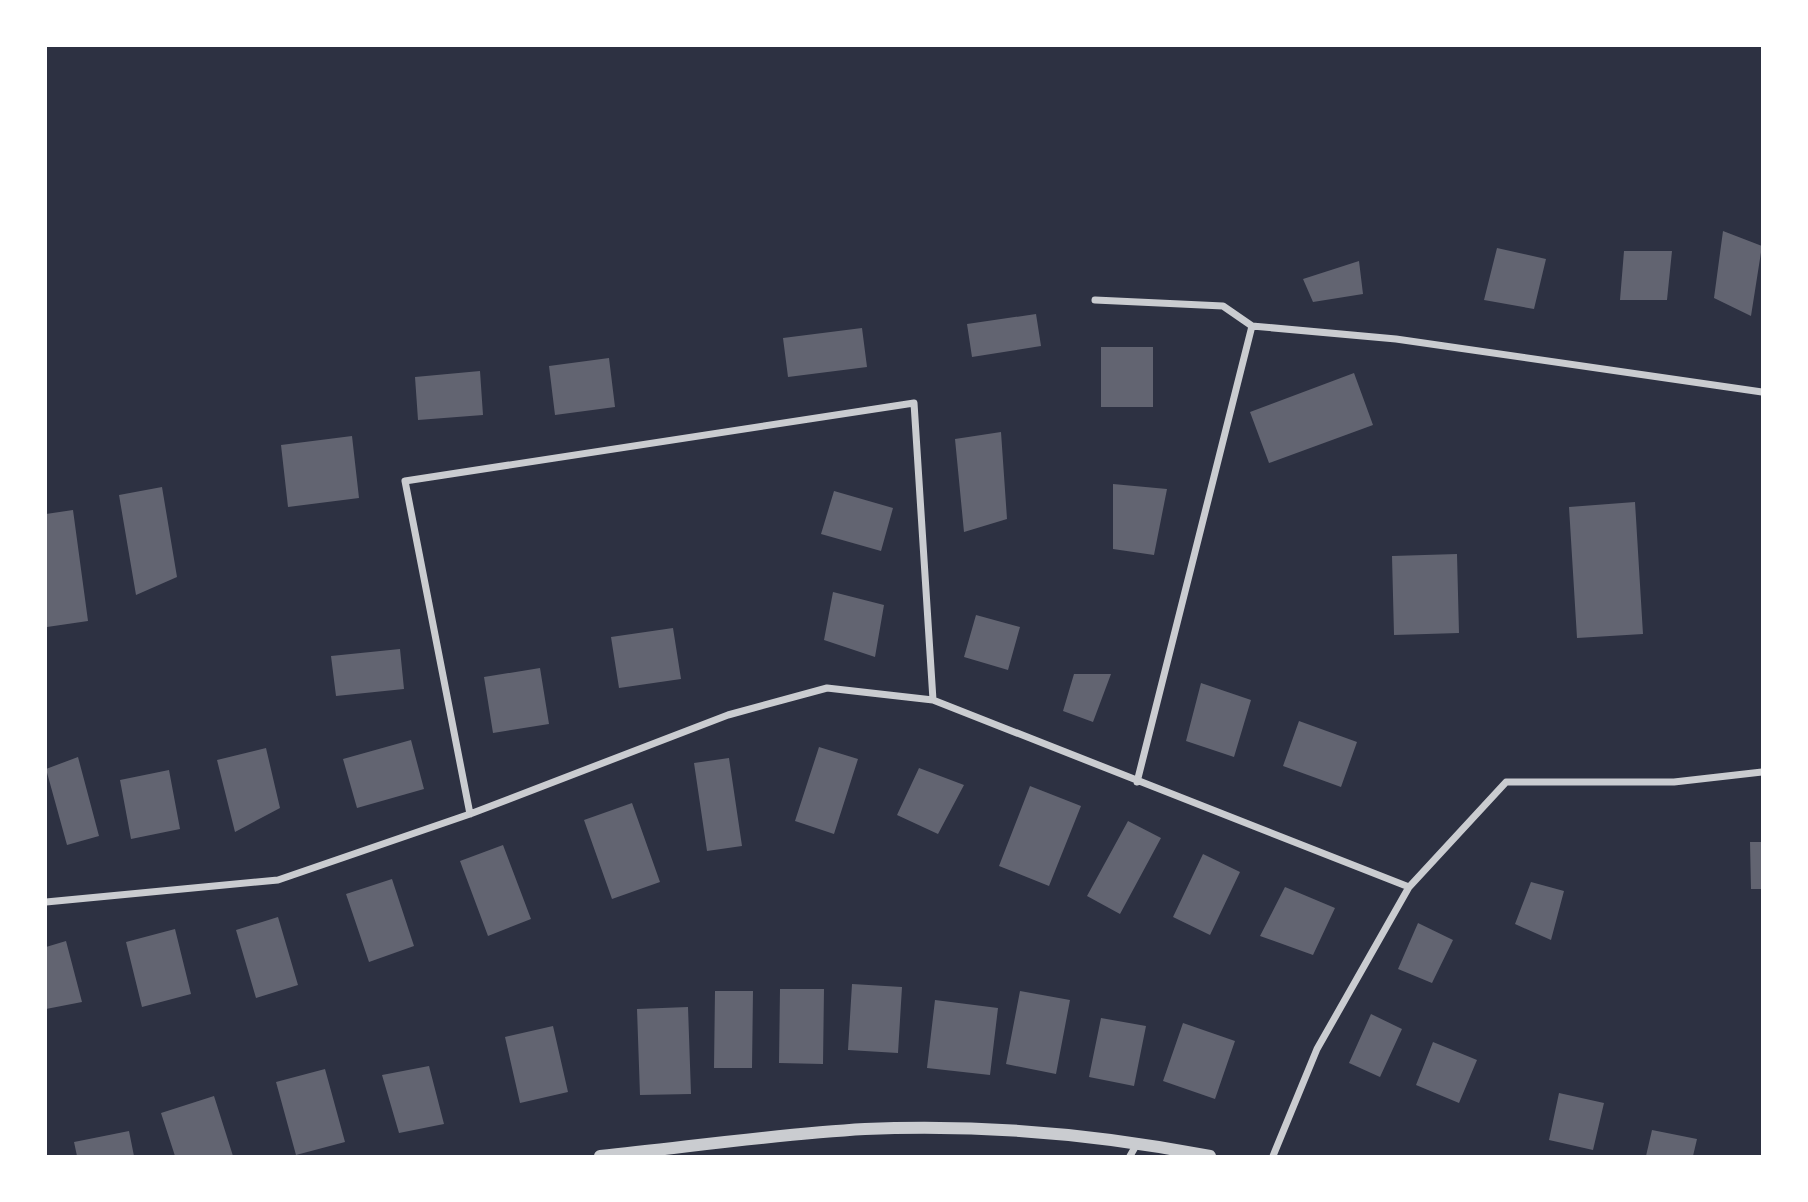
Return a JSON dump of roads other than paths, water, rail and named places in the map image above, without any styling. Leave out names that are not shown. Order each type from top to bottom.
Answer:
[{"type":"street","points":[[1095,300],[1223,306],[1252,326],[1395,339],[1762,392]]},
{"type":"street","points":[[1137,782],[1252,326]]},
{"type":"street","points":[[470,814],[405,481],[914,403],[933,701]]},
{"type":"street","points":[[46,902],[278,880],[470,814],[728,715],[827,688],[933,701],[1409,887]]},
{"type":"street","points":[[1273,1157],[1317,1049],[1409,887],[1506,782],[1674,782],[1762,772]]},
{"type":"street","points":[[600,1157],[866,1129],[1026,1130],[1138,1142],[1210,1157]]},
{"type":"street","points":[[1130,1157],[1138,1142]]}]
